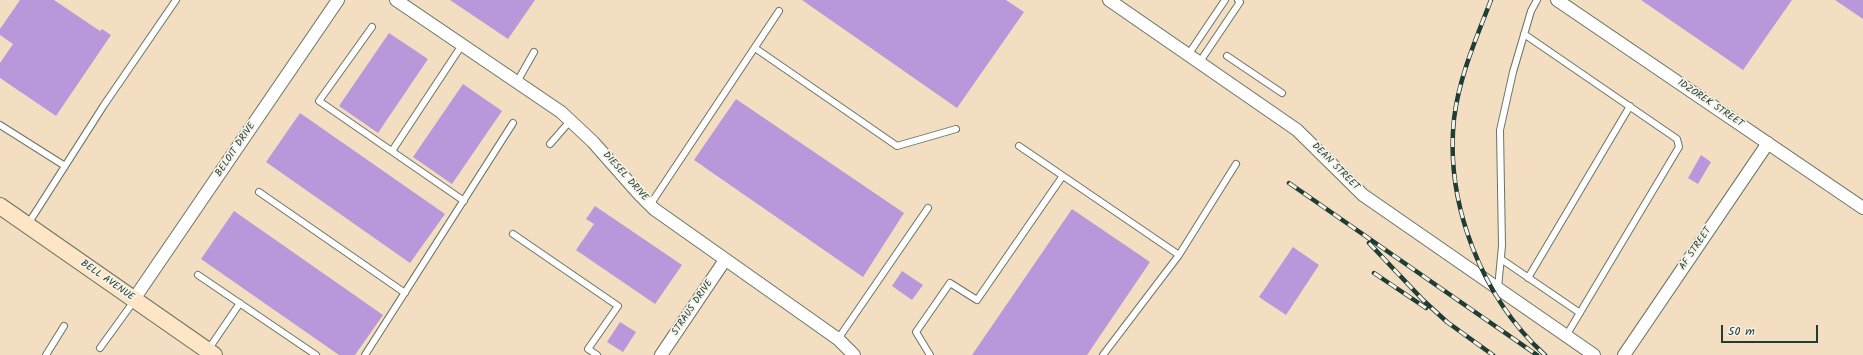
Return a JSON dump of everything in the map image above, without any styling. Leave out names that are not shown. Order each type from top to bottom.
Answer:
[{"type":"main road","name":"BELL AVENUE","points":[[0,206],[211,353]]},
{"type":"street","name":"BELOIT DRIVE","points":[[134,300],[338,0]]},
{"type":"street","name":"DIESEL DRIVE","points":[[396,0],[571,120],[650,205],[670,222],[838,339],[854,355]]},
{"type":"street","name":"IDZOREK STREET","points":[[1557,0],[1863,208]]},
{"type":"street","name":"DEAN STREET","points":[[1113,2],[1297,130],[1363,195],[1594,355]]},
{"type":"street","name":"AF STREET","points":[[1624,355],[1768,143]]},
{"type":"street","name":"STRAUS DRIVE","points":[[661,355],[725,260]]},
{"type":"lane","points":[[27,225],[104,104],[176,0]]},
{"type":"lane","points":[[1188,55],[1225,0]]},
{"type":"lane","points":[[1498,288],[1502,246],[1500,130],[1524,34],[1531,11],[1537,0]]},
{"type":"lane","points":[[1199,63],[1239,1]]},
{"type":"lane","points":[[650,205],[780,10]]},
{"type":"lane","points":[[372,27],[319,100],[464,201]]},
{"type":"lane","points":[[1524,34],[1677,139],[1679,147],[1566,336]]},
{"type":"lane","points":[[392,151],[462,45]]},
{"type":"lane","points":[[755,48],[897,146],[956,129]]},
{"type":"lane","points":[[517,82],[534,52]]},
{"type":"lane","points":[[1226,56],[1282,93]]},
{"type":"lane","points":[[1528,278],[1630,106]]},
{"type":"lane","points":[[550,144],[571,120]]},
{"type":"lane","points":[[365,355],[513,123]]},
{"type":"lane","points":[[0,125],[65,166]]},
{"type":"lane","points":[[1019,146],[1062,177],[1179,255]]},
{"type":"lane","points":[[1103,355],[1179,255],[1236,164]]},
{"type":"lane","points":[[930,355],[916,332],[950,283],[977,300],[1062,177]]},
{"type":"lane","points":[[259,192],[405,293]]},
{"type":"lane","points":[[838,339],[928,208]]},
{"type":"lane","points":[[513,234],[618,306],[588,349],[597,355]]},
{"type":"lane","points":[[1501,259],[1580,313]]},
{"type":"lane","points":[[198,275],[316,355]]},
{"type":"lane","points":[[100,348],[134,300]]},
{"type":"lane","points":[[211,353],[240,303]]},
{"type":"lane","points":[[46,355],[64,326]]},
{"type":"building","points":[[20,0],[54,0],[100,31],[102,29],[111,35],[56,116],[0,78],[0,63],[13,44],[0,35],[0,29]]},
{"type":"building","points":[[450,0],[535,0],[508,39]]},
{"type":"building","points":[[802,0],[1006,0],[1024,12],[957,108]]},
{"type":"building","points":[[1641,0],[1792,0],[1743,70]]},
{"type":"building","points":[[1835,0],[1863,0],[1863,19]]},
{"type":"building","points":[[389,33],[428,59],[378,133],[339,106]]},
{"type":"building","points":[[463,84],[502,111],[452,184],[413,157]]},
{"type":"building","points":[[736,99],[904,213],[863,277],[694,160]]},
{"type":"building","points":[[300,113],[445,214],[410,263],[266,162]]},
{"type":"building","points":[[1701,155],[1711,162],[1698,184],[1688,178]]},
{"type":"building","points":[[595,206],[682,265],[655,304],[576,250],[594,224],[586,219]]},
{"type":"building","points":[[1072,209],[1150,262],[1087,355],[972,355]]},
{"type":"building","points":[[234,211],[383,315],[355,355],[339,355],[201,259]]},
{"type":"building","points":[[1293,247],[1319,265],[1286,315],[1259,297]]},
{"type":"building","points":[[902,271],[923,285],[912,300],[892,286]]},
{"type":"building","points":[[620,322],[636,332],[623,352],[607,342]]},
{"type":"railway","points":[[1491,0],[1469,58],[1456,103],[1453,151],[1456,184],[1462,216],[1472,248],[1486,278],[1503,306],[1523,332],[1545,355]]},
{"type":"railway","points":[[1289,183],[1537,355]]},
{"type":"railway","points":[[1369,243],[1423,300],[1447,322],[1493,355]]},
{"type":"railway","points":[[1374,273],[1426,308]]}]
